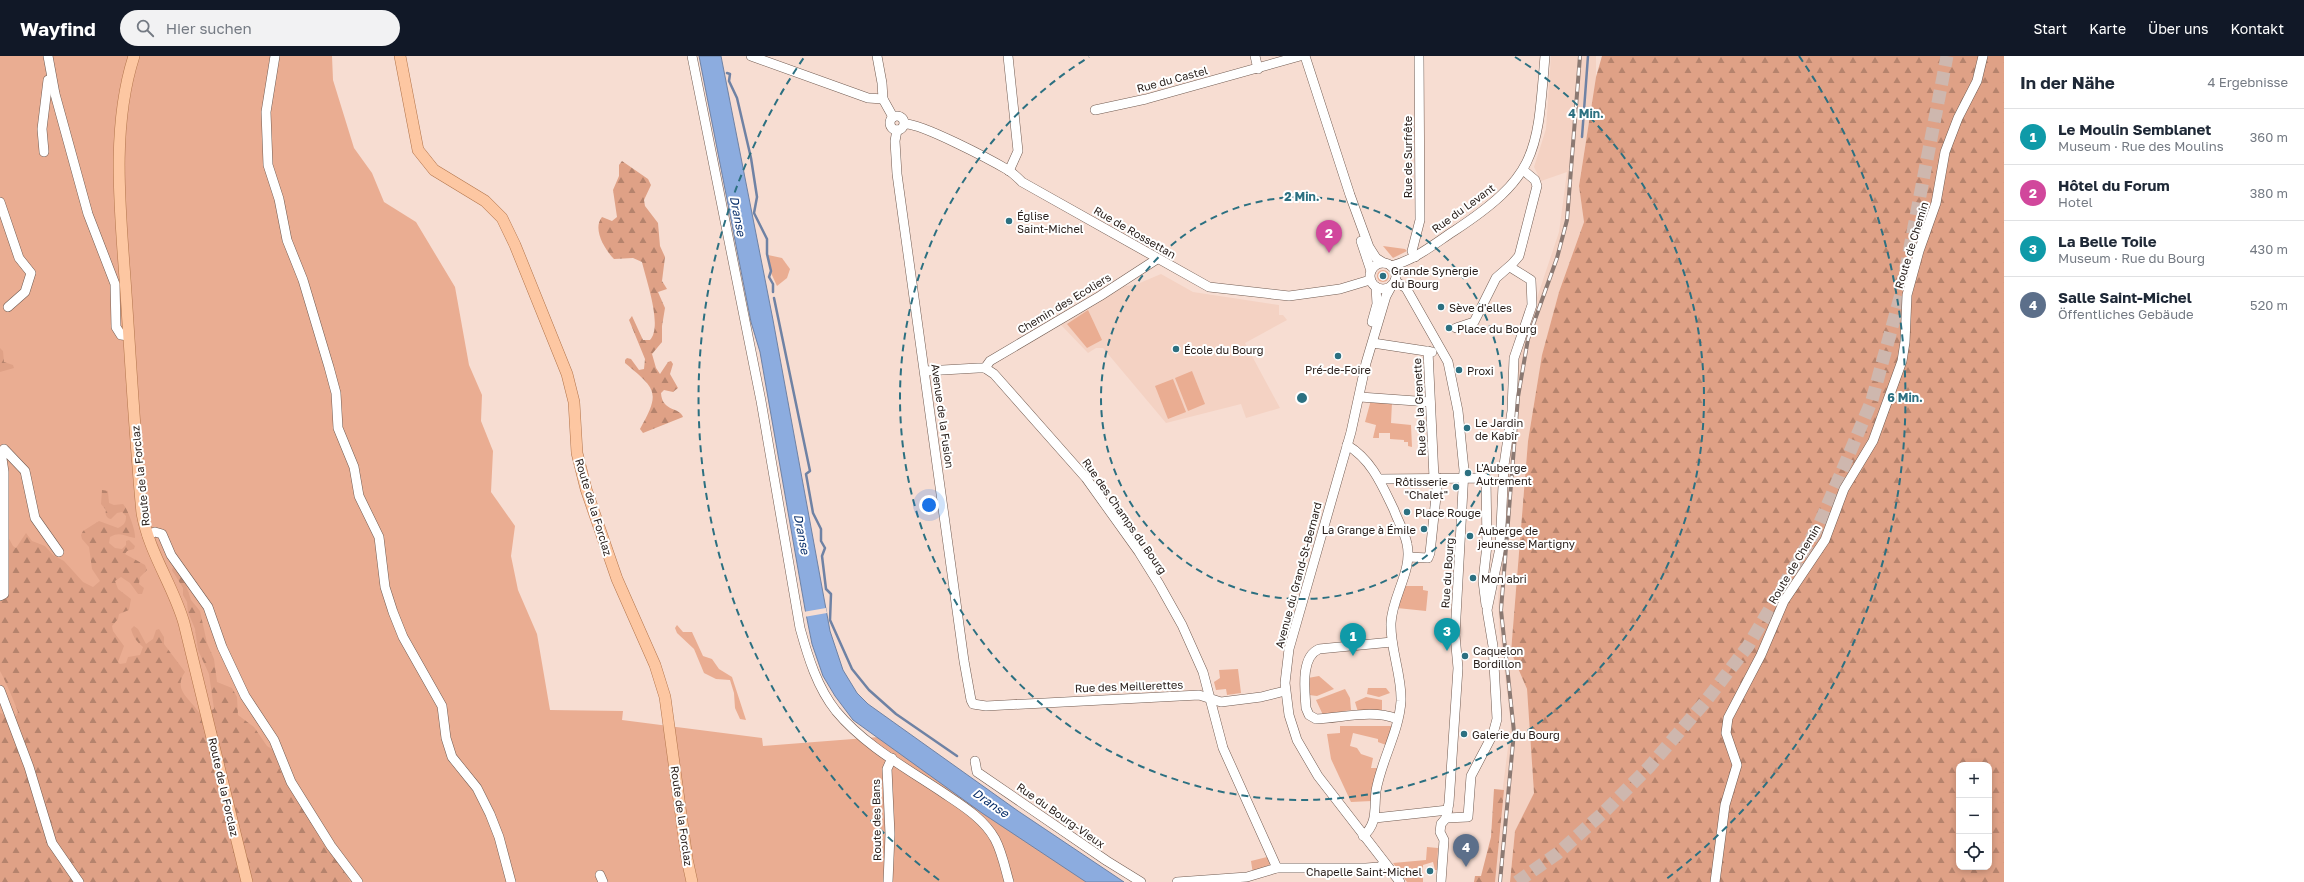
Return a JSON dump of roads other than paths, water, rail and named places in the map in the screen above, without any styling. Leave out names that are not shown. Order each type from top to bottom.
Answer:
[{"type":"main road","name":"Route de la Forclaz","points":[[134,56],[128,80],[123,113],[119,178],[139,486],[147,535],[154,555],[176,600],[184,624],[247,882]]},
{"type":"main road","name":"Route de la Forclaz","points":[[400,56],[414,137],[420,154],[434,170],[485,201],[502,218],[515,245],[566,374],[574,402],[577,453],[586,489],[617,579],[654,661],[665,697],[687,859],[692,882]]},
{"type":"street","points":[[48,56],[55,94],[88,214],[115,284],[116,329],[122,335],[129,336]]},
{"type":"street","points":[[275,56],[266,112],[268,165],[279,199],[287,240],[303,280],[336,393],[338,428],[354,467],[359,496],[378,537],[386,592],[393,612],[403,636],[442,706],[446,738],[452,757],[477,788],[490,814],[499,837],[511,882]]},
{"type":"street","points":[[692,56],[761,401],[800,628],[807,654],[819,683],[837,711],[858,732],[892,758],[968,810],[986,827],[997,845],[1009,882]]},
{"type":"street","points":[[751,56],[868,98],[883,100]]},
{"type":"street","name":"Avenue de la Fusion","points":[[877,56],[882,83],[883,100],[893,117],[891,126],[897,130],[895,142],[897,174],[964,661],[970,700],[973,704]]},
{"type":"street","points":[[1008,56],[1018,151],[1009,171]]},
{"type":"street","points":[[1255,56],[1258,69]]},
{"type":"street","name":"Rue du Castel","points":[[1095,110],[1144,99],[1258,69],[1300,56]]},
{"type":"street","name":"Avenue du Grand-St-Bernard","points":[[1306,56],[1350,195],[1377,304],[1367,338],[1366,363]]},
{"type":"street","name":"Rue de Surfrête","points":[[1414,257],[1412,251],[1420,220],[1419,56]]},
{"type":"street","name":"Rue du Levant","points":[[1394,281],[1414,257],[1495,202],[1516,182],[1532,154],[1539,127],[1545,56]]},
{"type":"street","name":"Route de Chemin","points":[[1715,882],[1726,805],[1737,765],[1726,733],[1728,718],[1762,655],[1784,601],[1825,540],[1844,489],[1874,441],[1902,361],[1905,342],[1907,295],[1919,251],[1936,203],[1945,152],[1958,118],[1977,81],[1983,56]]},
{"type":"street","points":[[44,152],[42,129],[47,99],[48,72],[51,68]]},
{"type":"street","name":"Avenue de la Fusion","points":[[893,117],[901,116],[905,124]]},
{"type":"street","points":[[897,130],[903,128],[905,124]]},
{"type":"street","name":"Rue de Rossettan","points":[[905,124],[922,128],[942,137],[1009,171],[1022,182],[1206,286],[1283,296],[1340,289],[1372,279]]},
{"type":"street","points":[[1456,328],[1474,322],[1496,278],[1510,267],[1519,256],[1537,186],[1535,180],[1523,170]]},
{"type":"street","name":"Avenue du Grand-St-Bernard","points":[[1350,195],[1371,251],[1387,265],[1394,281],[1386,296],[1366,363],[1360,397],[1347,445],[1291,637],[1286,691],[1291,724],[1302,749],[1318,776],[1386,866],[1400,882]]},
{"type":"street","points":[[0,202],[19,258],[31,273],[25,292],[8,307]]},
{"type":"street","name":"Rue du Levant","points":[[1372,279],[1377,265],[1387,265],[1414,257]]},
{"type":"street","name":"Chemin des Ecoliers","points":[[986,368],[990,361],[1100,296],[1157,259]]},
{"type":"street","points":[[1487,610],[1500,548],[1503,477],[1512,411],[1514,358],[1532,299],[1531,280],[1510,267]]},
{"type":"street","points":[[1372,279],[1384,289],[1394,281]]},
{"type":"street","name":"Rue du Bourg","points":[[1394,281],[1406,288],[1448,362],[1458,411],[1464,478],[1455,635],[1458,668],[1447,814],[1441,824],[1440,832],[1444,840],[1441,882]]},
{"type":"street","points":[[1372,343],[1428,351]]},
{"type":"street","name":"Rue de la Grenette","points":[[1409,557],[1428,558],[1430,553],[1436,478],[1430,402],[1428,351],[1443,355]]},
{"type":"street","points":[[925,371],[986,368]]},
{"type":"street","name":"Rue des Champs du Bourg","points":[[986,368],[994,374],[1018,400],[1086,478],[1139,552],[1182,625],[1203,672],[1212,700],[1223,748],[1277,868]]},
{"type":"street","points":[[1360,397],[1430,402]]},
{"type":"street","points":[[1347,445],[1363,457],[1380,479],[1407,544],[1409,557],[1393,606],[1391,624],[1392,642],[1401,694],[1397,719],[1378,779],[1375,818],[1369,831],[1363,836]]},
{"type":"street","points":[[0,596],[4,594],[4,472],[1,452],[4,449],[25,471],[35,518],[59,552]]},
{"type":"street","points":[[1375,818],[1447,814],[1468,817],[1471,776],[1490,741],[1497,719],[1493,646],[1483,580],[1487,545],[1486,478],[1380,479]]},
{"type":"street","points":[[147,535],[156,532],[162,534],[169,551],[206,603],[222,647],[245,696],[274,740],[291,782],[332,846],[358,882]]},
{"type":"street","points":[[1392,642],[1319,649],[1313,653],[1307,663],[1305,694],[1307,713],[1316,719],[1375,715],[1386,715],[1397,719]]},
{"type":"street","points":[[0,690],[29,767],[50,838],[56,851],[79,882]]},
{"type":"street","name":"Rue des Meillerettes","points":[[973,704],[986,706],[1199,695],[1221,702],[1241,700],[1286,691]]},
{"type":"street","name":"Route des Bans","points":[[888,882],[890,834],[887,769],[892,758]]},
{"type":"street","name":"Rue du Bourg-Vieux","points":[[975,762],[977,772],[1107,861],[1141,882]]},
{"type":"street","points":[[1177,882],[1247,877],[1277,868],[1366,868],[1386,866]]},
{"type":"street","name":"Avenue du Grand-St-Bernard","points":[[1386,866],[1392,882]]},
{"type":"water","name":"Dranse","points":[[699,56],[721,56],[773,320],[830,631],[843,670],[857,693],[868,704],[1018,811],[1124,882],[1086,882],[982,813],[853,720],[835,696],[823,676],[812,644],[805,609],[760,352],[751,322]]},
{"type":"waterway","points":[[1582,137],[1588,56]]},
{"type":"waterway","points":[[727,73],[730,74],[729,81],[737,98],[751,158],[757,197],[754,213],[767,239],[767,254],[771,271],[769,277],[773,284],[773,292]]},
{"type":"waterway","points":[[774,298],[810,471],[806,474],[813,513],[821,529],[821,541],[825,548],[822,556],[826,589],[831,594],[830,620],[852,669],[869,690],[896,714],[957,756]]},
{"type":"tunnel","points":[[1517,882],[1558,853],[1605,811],[1649,767],[1705,702],[1748,646],[1819,525],[1872,400],[1901,294],[1947,56]]},
{"type":"railway","points":[[1500,882],[1514,732],[1501,610],[1518,397],[1528,339],[1557,258],[1567,220],[1580,56]]},
{"type":"place","name":"Église Saint-Michel","points":[[1009,221]]},
{"type":"place","name":"Hôtel du Forum","points":[[1329,253]]},
{"type":"place","name":"Grande Synergie du Bourg","points":[[1383,276]]},
{"type":"place","name":"Sève d'elles","points":[[1441,307]]},
{"type":"place","name":"Place du Bourg","points":[[1449,328]]},
{"type":"place","name":"École du Bourg","points":[[1176,349]]},
{"type":"place","name":"Pré-de-Foire","points":[[1338,356]]},
{"type":"place","name":"Proxi","points":[[1459,370]]},
{"type":"place","name":"Le Jardin de Kabîr","points":[[1467,428]]},
{"type":"place","name":"L'Auberge Autrement","points":[[1468,473]]},
{"type":"place","name":"Rôtisserie \"Chalet\"","points":[[1456,487]]},
{"type":"place","name":"Place Rouge","points":[[1407,512]]},
{"type":"place","name":"La Grange à Émile","points":[[1424,529]]},
{"type":"place","name":"Auberge de jeunesse Martigny","points":[[1470,536]]},
{"type":"place","name":"Mon abri","points":[[1473,578]]},
{"type":"place","name":"La Belle Toile","points":[[1447,651]]},
{"type":"place","name":"Le Moulin Semblanet","points":[[1353,656]]},
{"type":"place","name":"Caquelon Bordillon","points":[[1465,656]]},
{"type":"place","name":"Galerie du Bourg","points":[[1464,734]]},
{"type":"place","name":"Salle Saint-Michel","points":[[1466,867]]},
{"type":"place","name":"Chapelle Saint-Michel","points":[[1430,871]]}]
